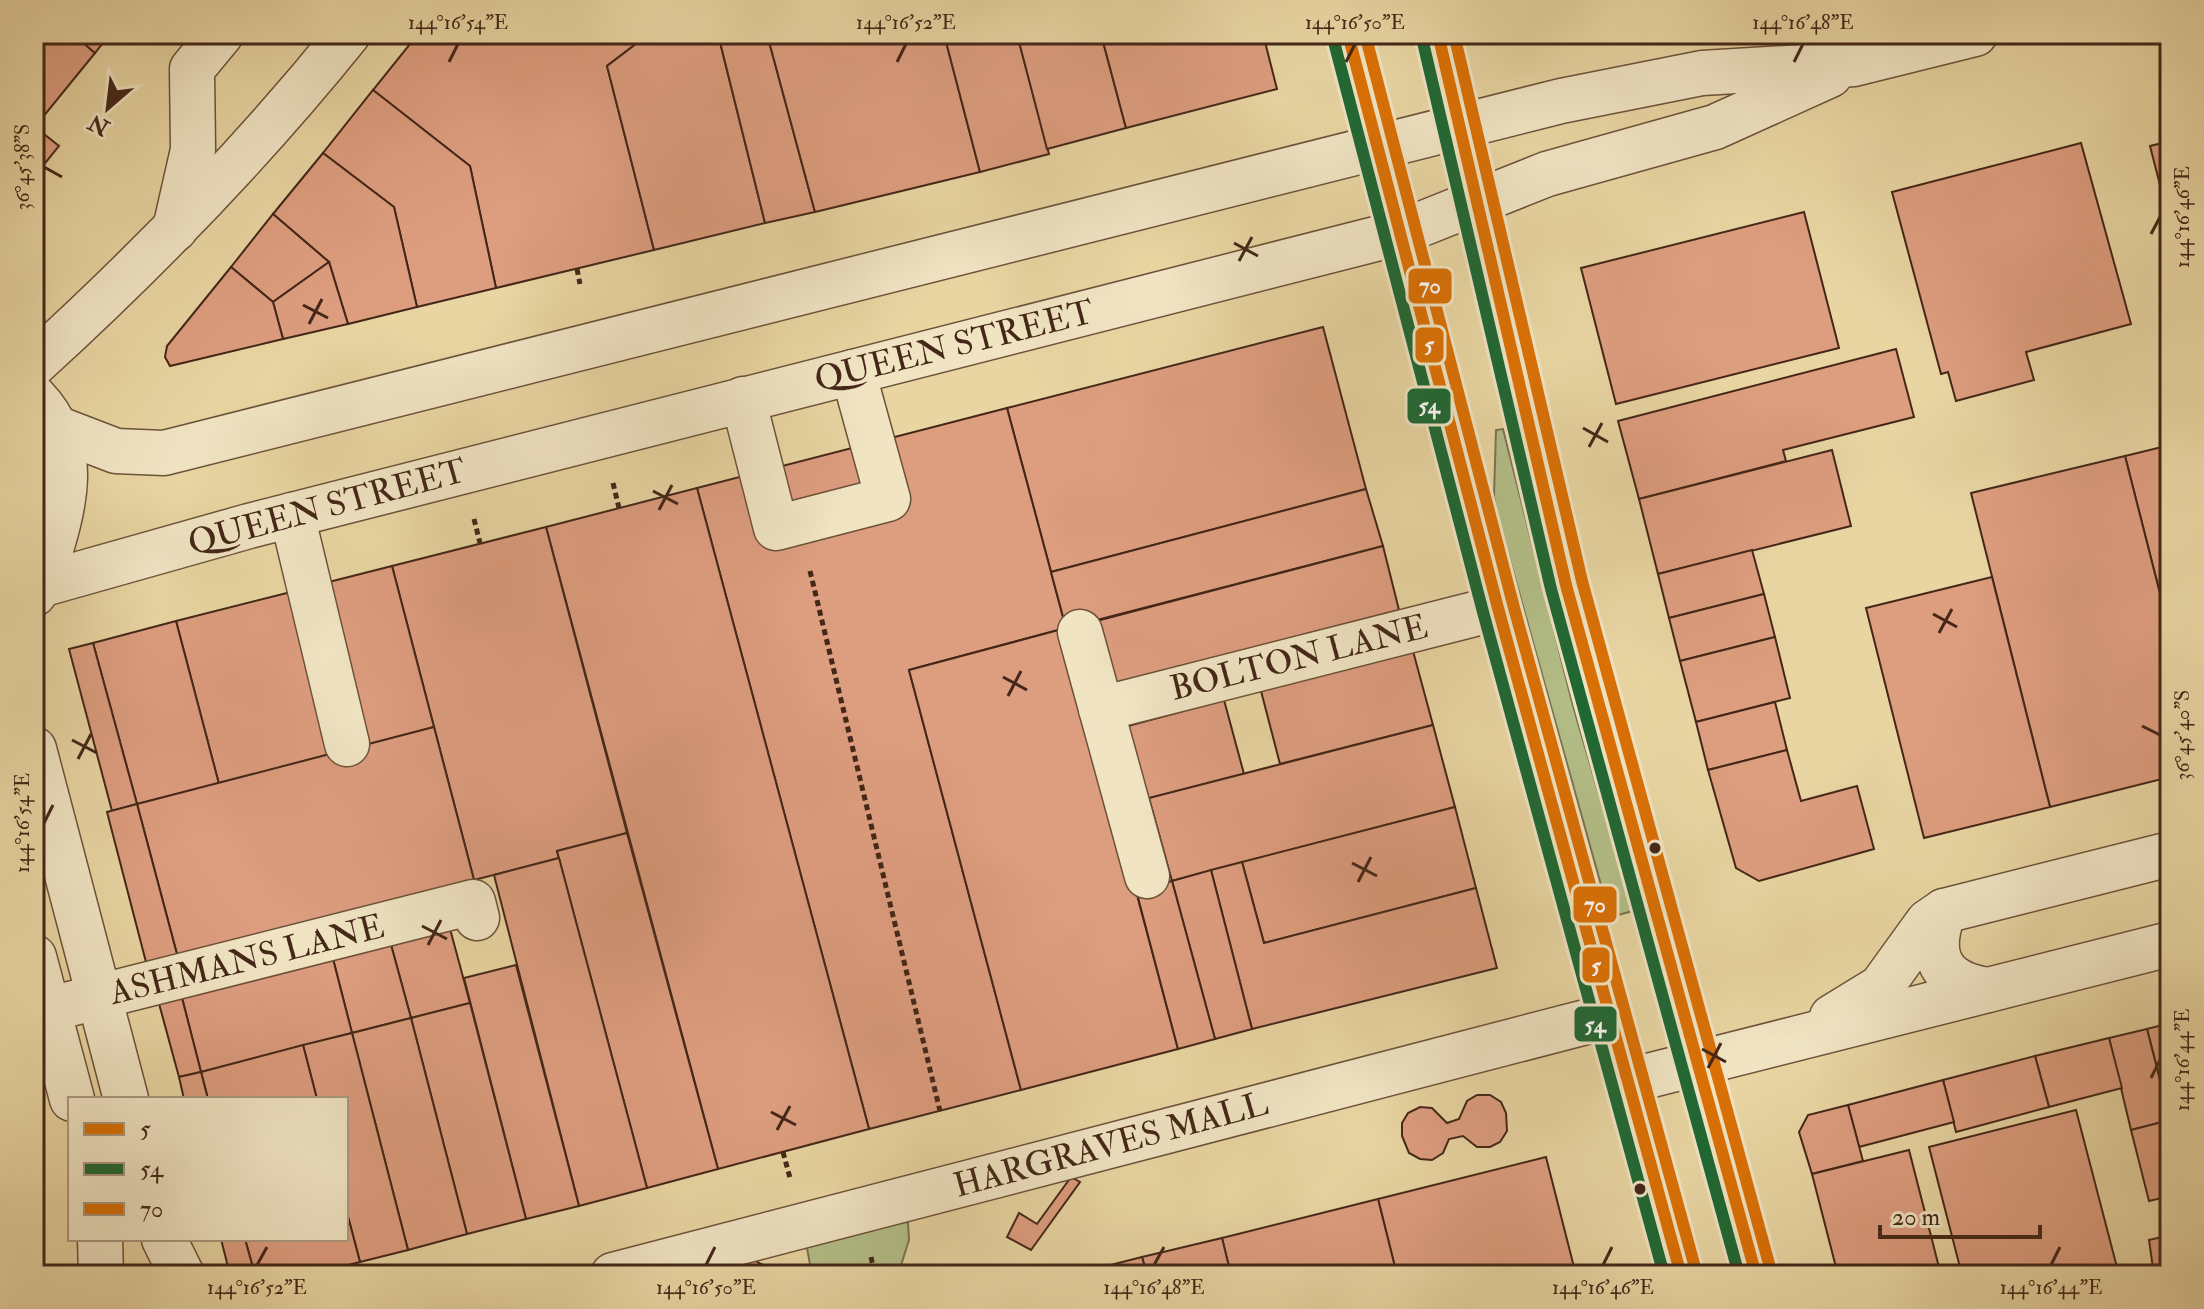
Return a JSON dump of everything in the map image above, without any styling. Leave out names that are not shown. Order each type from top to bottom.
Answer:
[{"type":"street","points":[[175,229],[193,150],[192,69],[221,34]]},
{"type":"street","points":[[34,364],[175,229],[269,131],[348,34]]},
{"type":"street","points":[[1348,34],[1498,608],[1681,1275]]},
{"type":"street","points":[[1438,34],[1566,585],[1756,1275]]},
{"type":"street","name":"QUEEN STREET","points":[[36,593],[292,515],[1399,233],[1547,174],[1715,127],[1854,64],[1975,34]]},
{"type":"street","name":"QUEEN STREET","points":[[47,414],[116,451],[164,453],[1561,101],[1702,73],[1854,64]]},
{"type":"street","points":[[36,593],[67,483],[64,448],[47,414],[92,311]]},
{"type":"street","points":[[743,399],[776,528],[798,523],[888,499],[853,372]]},
{"type":"street","points":[[292,515],[347,744]]},
{"type":"street","name":"BOLTON LANE","points":[[1101,709],[1498,608]]},
{"type":"street","points":[[1080,632],[1147,876]]},
{"type":"street","points":[[34,749],[126,1097]]},
{"type":"street","points":[[1788,1041],[1881,987],[1897,970],[1928,922],[1944,911],[2170,854]]},
{"type":"street","name":"ASHMANS LANE","points":[[50,1009],[473,902],[477,918]]},
{"type":"street","points":[[1944,911],[1936,938],[1941,965],[1955,981],[1988,990]]},
{"type":"street","points":[[1628,1081],[2170,944]]},
{"type":"street","points":[[34,957],[72,1097]]},
{"type":"street","name":"HARGRAVES MALL","points":[[613,1275],[1609,1016]]},
{"type":"street","points":[[100,1241],[101,1275]]},
{"type":"street","points":[[165,1241],[182,1275]]},
{"type":"path","points":[[577,269],[580,284]]},
{"type":"path","points":[[611,474],[619,508]]},
{"type":"path","points":[[798,523],[940,1111]]},
{"type":"green space","points":[[1503,429],[1573,706],[1633,911],[1610,917],[1498,517],[1494,497],[1496,430]]},
{"type":"green space","points":[[878,1211],[908,1223],[909,1240],[898,1275],[812,1275],[806,1243]]},
{"type":"building","points":[[34,34],[73,34],[95,53],[34,128]]},
{"type":"building","points":[[73,34],[110,34],[95,53]]},
{"type":"building","points":[[418,34],[649,34],[607,66],[654,250],[496,288],[470,166],[373,90]]},
{"type":"building","points":[[649,34],[718,34],[765,223],[654,250],[607,66]]},
{"type":"building","points":[[718,34],[767,34],[815,212],[765,223]]},
{"type":"building","points":[[767,34],[944,34],[980,172],[815,212]]},
{"type":"building","points":[[944,34],[1017,34],[1049,154],[980,172]]},
{"type":"building","points":[[1017,34],[1101,34],[1126,128],[1047,149]]},
{"type":"building","points":[[1101,34],[1263,34],[1277,89],[1126,128]]},
{"type":"building","points":[[373,90],[470,166],[496,288],[417,307],[394,207],[323,153]]},
{"type":"building","points":[[34,128],[59,146],[34,177]]},
{"type":"building","points":[[2170,141],[2170,224],[2150,146]]},
{"type":"building","points":[[2081,143],[2131,324],[2026,352],[2034,380],[1956,401],[1948,372],[1941,374],[1892,192]]},
{"type":"building","points":[[323,153],[394,207],[417,307],[348,324],[329,262],[273,214]]},
{"type":"building","points":[[1804,212],[1839,348],[1616,404],[1581,268]]},
{"type":"building","points":[[273,214],[329,262],[273,302],[231,267]]},
{"type":"building","points":[[329,262],[348,324],[283,339],[273,302]]},
{"type":"building","points":[[231,267],[273,302],[283,339],[170,366],[165,357],[167,346]]},
{"type":"building","points":[[1323,327],[1366,489],[1051,572],[1007,408]]},
{"type":"building","points":[[1896,349],[1914,417],[1783,450],[1786,461],[1639,499],[1618,421]]},
{"type":"building","points":[[1007,408],[1066,628],[909,670],[1021,1090],[869,1129],[697,488]]},
{"type":"building","points":[[2170,445],[2170,633],[2125,456]]},
{"type":"building","points":[[1832,450],[1851,526],[1658,574],[1639,499]]},
{"type":"building","points":[[2125,456],[2170,633],[2170,777],[2050,807],[1971,493]]},
{"type":"building","points":[[697,488],[869,1129],[718,1169],[546,527]]},
{"type":"building","points":[[1366,489],[1383,546],[1066,628],[1051,572]]},
{"type":"building","points":[[546,527],[627,833],[557,851],[559,858],[474,880],[392,566]]},
{"type":"building","points":[[1383,546],[1399,610],[1105,686],[1089,623]]},
{"type":"building","points":[[1752,550],[1764,594],[1669,618],[1658,574]]},
{"type":"building","points":[[392,566],[434,727],[359,747],[317,585]]},
{"type":"building","points":[[1992,577],[2050,807],[1924,838],[1866,608]]},
{"type":"building","points":[[295,591],[338,752],[219,784],[176,621]]},
{"type":"building","points":[[1764,594],[1775,637],[1680,661],[1669,618]]},
{"type":"building","points":[[176,621],[219,784],[137,804],[93,643]]},
{"type":"building","points":[[1066,628],[1178,1049],[1021,1090],[909,670]]},
{"type":"building","points":[[1775,637],[1790,698],[1696,722],[1680,661]]},
{"type":"building","points":[[93,643],[137,804],[112,811],[69,649]]},
{"type":"building","points":[[1413,651],[1433,725],[1280,764],[1261,691]]},
{"type":"building","points":[[1224,700],[1244,774],[1136,802],[1117,729]]},
{"type":"building","points":[[1775,702],[1787,750],[1708,770],[1696,722]]},
{"type":"building","points":[[1433,725],[1455,807],[1172,881],[1149,798]]},
{"type":"building","points":[[434,727],[474,880],[178,958],[137,804]]},
{"type":"building","points":[[1787,750],[1801,801],[1857,786],[1874,849],[1759,881],[1736,868],[1708,770]]},
{"type":"building","points":[[137,804],[178,958],[147,966],[107,812]]},
{"type":"building","points":[[1455,807],[1476,888],[1264,943],[1242,862]]},
{"type":"building","points":[[627,833],[718,1169],[647,1188],[557,851]]},
{"type":"building","points":[[559,858],[647,1188],[579,1206],[494,875]]},
{"type":"building","points":[[1242,862],[1264,943],[1476,888],[1497,968],[1252,1029],[1211,870]]},
{"type":"building","points":[[1211,870],[1252,1029],[1215,1039],[1172,881]]},
{"type":"building","points":[[1172,881],[1215,1039],[1178,1049],[1136,890]]},
{"type":"building","points":[[449,925],[470,1003],[411,1018],[390,941]]},
{"type":"building","points":[[390,941],[411,1018],[352,1033],[332,955]]},
{"type":"building","points":[[332,955],[352,1033],[201,1072],[181,994]]},
{"type":"building","points":[[516,965],[579,1206],[526,1219],[464,978]]},
{"type":"building","points":[[181,994],[201,1072],[179,1077],[158,1000]]},
{"type":"building","points":[[470,1003],[526,1219],[467,1234],[411,1018]]},
{"type":"building","points":[[411,1018],[467,1234],[408,1250],[352,1033]]},
{"type":"building","points":[[2170,1023],[2170,1117],[2147,1029]]},
{"type":"building","points":[[2147,1029],[2170,1120],[2131,1130],[2109,1038]]},
{"type":"building","points":[[352,1033],[408,1250],[360,1262],[348,1217],[348,1097],[316,1097],[303,1045]]},
{"type":"building","points":[[2109,1038],[2122,1088],[2049,1107],[2035,1056]]},
{"type":"building","points":[[303,1045],[316,1097],[207,1097],[201,1072]]},
{"type":"building","points":[[2035,1056],[2049,1107],[1956,1132],[1943,1080]]},
{"type":"building","points":[[201,1072],[207,1097],[184,1097],[179,1077]]},
{"type":"building","points":[[1943,1080],[1954,1122],[1859,1147],[1848,1105]]},
{"type":"building","points":[[1477,1095],[1490,1095],[1501,1102],[1506,1113],[1507,1131],[1500,1142],[1490,1147],[1477,1147],[1463,1136],[1449,1139],[1443,1153],[1432,1160],[1420,1159],[1409,1153],[1402,1136],[1402,1123],[1408,1113],[1420,1107],[1432,1108],[1447,1123],[1459,1119],[1467,1101]]},
{"type":"building","points":[[1848,1105],[1863,1161],[1812,1174],[1799,1132],[1808,1115]]},
{"type":"building","points":[[2076,1110],[2119,1275],[1962,1275],[1929,1147]]},
{"type":"building","points":[[2170,1120],[2170,1196],[2149,1201],[2131,1130]]},
{"type":"building","points":[[1909,1150],[1941,1275],[1838,1275],[1812,1174]]},
{"type":"building","points":[[1546,1157],[1576,1275],[1397,1275],[1378,1199]]},
{"type":"building","points":[[1071,1177],[1080,1182],[1031,1250],[1007,1237],[1019,1213],[1037,1224]]},
{"type":"building","points":[[1378,1199],[1397,1275],[1231,1275],[1222,1238]]},
{"type":"building","points":[[348,1217],[360,1262],[308,1275],[255,1275],[246,1241],[348,1241]]},
{"type":"building","points":[[2170,1235],[2170,1275],[2154,1275],[2149,1240]]},
{"type":"building","points":[[1222,1238],[1231,1275],[1147,1275],[1142,1257]]},
{"type":"building","points":[[222,1241],[246,1241],[255,1275],[230,1275]]},
{"type":"building","points":[[737,1250],[761,1264],[790,1275],[773,1275],[758,1269],[755,1275],[724,1275]]},
{"type":"building","points":[[1142,1257],[1147,1275],[1071,1275]]},
{"type":"transit line","name":"5","points":[[1348,34],[1498,608],[1681,1275]]},
{"type":"transit line","name":"70","points":[[1365,34],[1513,604],[1696,1271]]},
{"type":"transit line","name":"5","points":[[1438,34],[1566,585],[1756,1275]]},
{"type":"transit line","name":"70","points":[[1454,34],[1582,581],[1771,1271]]},
{"type":"transit line","name":"54","points":[[1333,38],[1483,612],[1664,1275]]},
{"type":"transit line","name":"54","points":[[1422,38],[1551,589],[1739,1275]]}]
